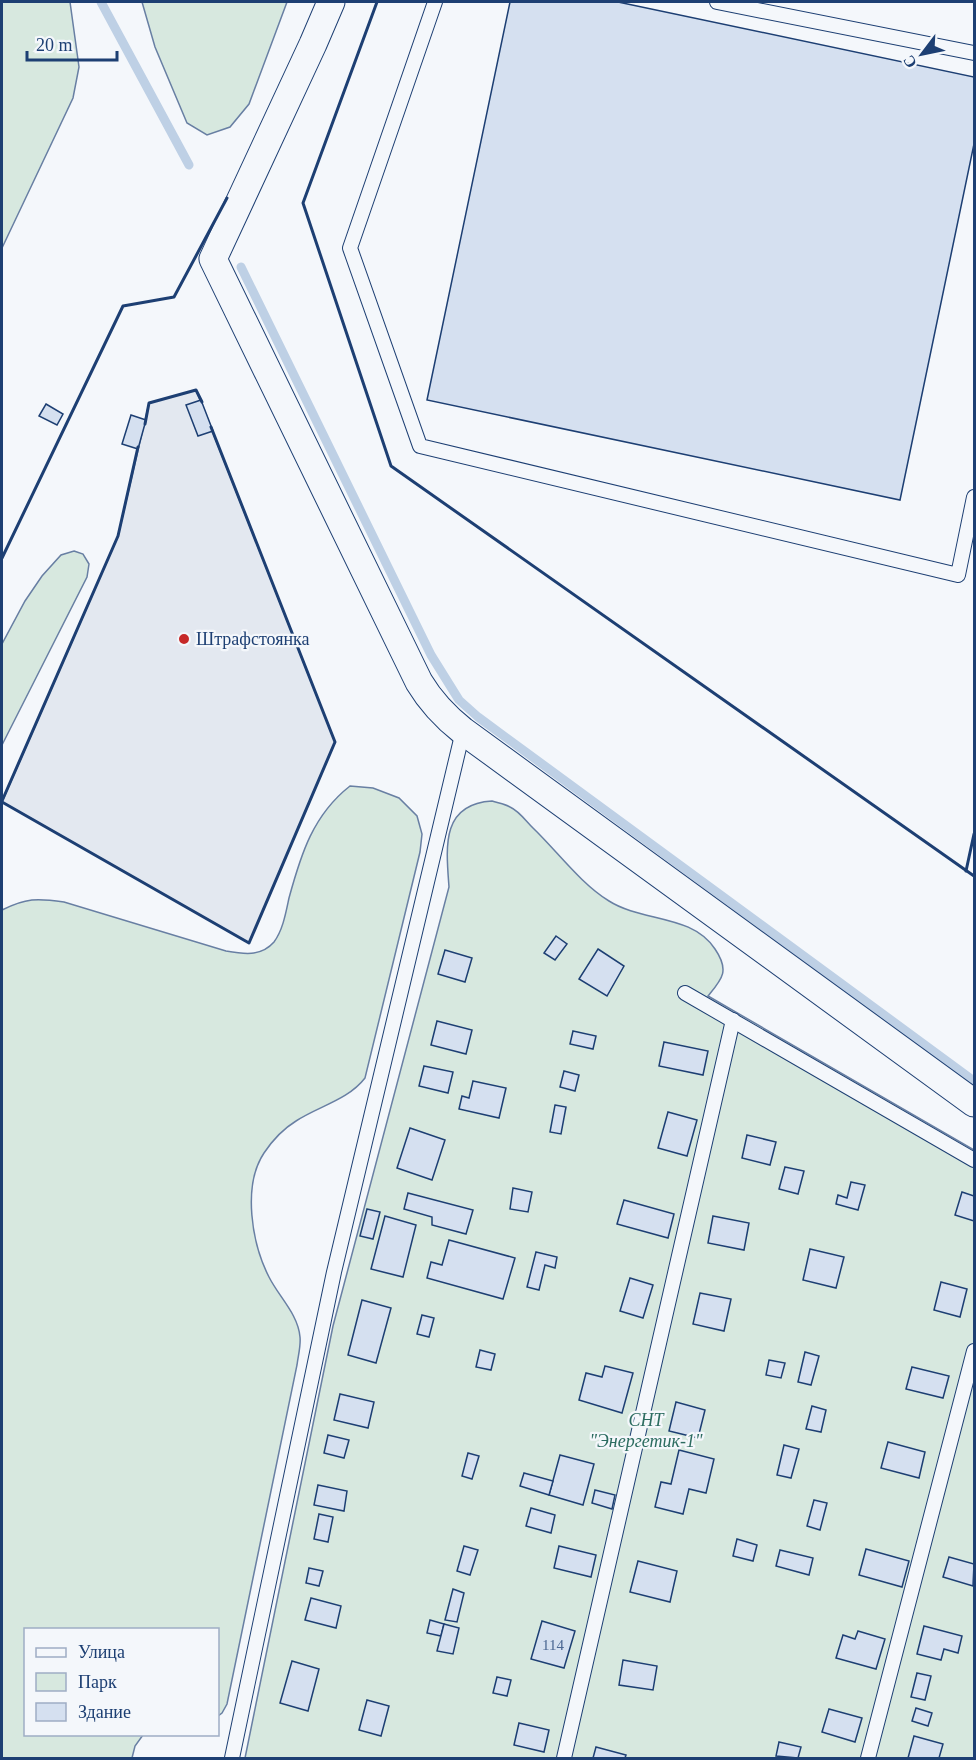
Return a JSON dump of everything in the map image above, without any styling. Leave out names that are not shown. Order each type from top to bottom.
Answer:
[{"type":"street","points":[[330,2],[313,44],[213,259],[419,682],[443,715],[463,731],[975,1103]]},
{"type":"lane","points":[[435,2],[350,248],[420,446],[958,575],[975,497]]},
{"type":"lane","points":[[717,2],[975,53]]},
{"type":"lane","points":[[232,1758],[327,1302],[463,731]]},
{"type":"lane","points":[[685,993],[975,1160]]},
{"type":"lane","points":[[564,1758],[733,1020]]},
{"type":"lane","points":[[868,1758],[975,1352]]},
{"type":"green space","points":[[2,2],[70,2],[79,67],[73,98],[2,248]]},
{"type":"green space","points":[[142,2],[287,2],[249,104],[230,127],[207,135],[187,123],[155,47]]},
{"type":"green space","points":[[74,551],[83,554],[89,564],[87,577],[2,745],[2,644],[25,601],[42,576],[61,555]]},
{"type":"green space","points":[[350,786],[373,788],[399,798],[417,816],[422,834],[420,852],[365,1078],[350,1092],[282,1131],[264,1153],[257,1166],[253,1182],[252,1215],[258,1248],[269,1277],[296,1321],[300,1344],[227,1704],[219,1715],[219,1628],[24,1628],[24,1736],[142,1736],[135,1746],[132,1758],[2,1758],[2,910],[32,900],[64,902],[226,951],[258,952],[269,947],[280,932],[298,866],[310,836],[337,797]]},
{"type":"green space","name":"СНТ \"Энергетик-1\"","points":[[492,801],[516,811],[579,876],[609,901],[622,908],[680,924],[705,938],[720,957],[723,969],[717,985],[708,996],[974,1150],[974,1758],[245,1758],[333,1326],[449,887],[447,857],[450,830],[455,819],[463,810],[475,804]]},
{"type":"shaded area","name":"Штрафстоянка","points":[[196,390],[335,742],[249,943],[2,802],[118,536],[149,403]]},
{"type":"building","points":[[510,2],[618,2],[974,77],[974,144],[900,500],[427,400]]},
{"type":"building","points":[[201,400],[213,431],[198,436],[186,405]]},
{"type":"building","points":[[46,404],[63,414],[57,425],[39,416]]},
{"type":"building","points":[[131,415],[146,420],[138,449],[122,444]]},
{"type":"building","points":[[556,936],[567,944],[555,960],[544,953]]},
{"type":"building","points":[[598,949],[624,966],[607,996],[579,979]]},
{"type":"building","points":[[445,950],[472,958],[465,982],[438,974]]},
{"type":"building","points":[[437,1021],[472,1030],[466,1054],[431,1045]]},
{"type":"building","points":[[573,1031],[596,1036],[593,1049],[570,1044]]},
{"type":"building","points":[[664,1042],[708,1051],[703,1075],[659,1066]]},
{"type":"building","points":[[424,1066],[453,1072],[448,1093],[419,1086]]},
{"type":"building","points":[[564,1071],[579,1075],[575,1091],[560,1087]]},
{"type":"building","points":[[473,1081],[506,1088],[499,1118],[459,1109],[462,1096],[469,1098]]},
{"type":"building","points":[[555,1105],[566,1107],[561,1134],[550,1132]]},
{"type":"building","points":[[668,1112],[697,1120],[687,1156],[658,1148]]},
{"type":"building","points":[[410,1128],[445,1140],[432,1180],[397,1168]]},
{"type":"building","points":[[747,1135],[776,1142],[770,1165],[742,1158]]},
{"type":"building","points":[[785,1167],[804,1171],[798,1194],[779,1189]]},
{"type":"building","points":[[851,1182],[865,1185],[858,1210],[836,1204],[838,1195],[847,1198]]},
{"type":"building","points":[[513,1188],[532,1192],[528,1212],[510,1209]]},
{"type":"building","points":[[962,1192],[974,1196],[974,1221],[955,1215]]},
{"type":"building","points":[[408,1193],[473,1210],[466,1234],[432,1225],[432,1217],[404,1209]]},
{"type":"building","points":[[624,1200],[674,1214],[668,1238],[617,1224]]},
{"type":"building","points":[[367,1209],[380,1212],[373,1239],[360,1236]]},
{"type":"building","points":[[385,1216],[416,1225],[403,1277],[371,1269]]},
{"type":"building","points":[[713,1216],[749,1223],[744,1250],[708,1243]]},
{"type":"building","points":[[449,1240],[515,1258],[503,1299],[427,1278],[431,1262],[442,1265]]},
{"type":"building","points":[[810,1249],[844,1257],[836,1288],[803,1280]]},
{"type":"building","points":[[536,1252],[557,1257],[555,1268],[545,1265],[539,1290],[527,1287]]},
{"type":"building","points":[[630,1278],[653,1285],[643,1318],[620,1311]]},
{"type":"building","points":[[941,1282],[967,1289],[960,1317],[934,1310]]},
{"type":"building","points":[[700,1293],[731,1299],[724,1331],[693,1324]]},
{"type":"building","points":[[362,1300],[391,1308],[376,1363],[348,1355]]},
{"type":"building","points":[[422,1315],[434,1318],[429,1337],[417,1334]]},
{"type":"building","points":[[480,1350],[495,1354],[491,1370],[476,1367]]},
{"type":"building","points":[[805,1352],[819,1356],[811,1385],[798,1382]]},
{"type":"building","points":[[769,1360],[785,1363],[781,1378],[766,1375]]},
{"type":"building","points":[[605,1366],[633,1373],[622,1413],[579,1400],[586,1373],[602,1377]]},
{"type":"building","points":[[912,1367],[949,1376],[943,1398],[906,1389]]},
{"type":"building","points":[[340,1394],[374,1402],[368,1428],[334,1420]]},
{"type":"building","points":[[676,1402],[705,1410],[698,1438],[669,1431]]},
{"type":"building","points":[[812,1406],[826,1410],[821,1432],[806,1429]]},
{"type":"building","points":[[328,1435],[349,1440],[344,1458],[324,1453]]},
{"type":"building","points":[[888,1442],[925,1452],[919,1478],[881,1468]]},
{"type":"building","points":[[784,1445],[799,1449],[791,1478],[777,1475]]},
{"type":"building","points":[[679,1450],[714,1459],[706,1493],[689,1489],[683,1514],[655,1507],[661,1482],[671,1484]]},
{"type":"building","points":[[468,1453],[479,1456],[472,1479],[462,1476]]},
{"type":"building","points":[[560,1455],[594,1464],[583,1505],[549,1495]]},
{"type":"building","points":[[524,1473],[553,1481],[549,1495],[520,1486]]},
{"type":"building","points":[[318,1485],[347,1491],[344,1511],[314,1505]]},
{"type":"building","points":[[595,1490],[615,1495],[612,1509],[592,1503]]},
{"type":"building","points":[[814,1500],[827,1503],[820,1530],[807,1526]]},
{"type":"building","points":[[531,1508],[555,1515],[551,1533],[526,1526]]},
{"type":"building","points":[[319,1514],[333,1517],[328,1542],[314,1539]]},
{"type":"building","points":[[737,1539],[757,1545],[753,1561],[733,1556]]},
{"type":"building","points":[[464,1546],[478,1550],[470,1575],[457,1571]]},
{"type":"building","points":[[559,1546],[596,1555],[591,1577],[554,1568]]},
{"type":"building","points":[[866,1549],[909,1561],[902,1587],[859,1575]]},
{"type":"building","points":[[780,1550],[813,1558],[809,1575],[776,1566]]},
{"type":"building","points":[[949,1557],[974,1564],[973,1586],[943,1577]]},
{"type":"building","points":[[638,1561],[677,1571],[670,1602],[630,1592]]},
{"type":"building","points":[[309,1568],[323,1571],[319,1586],[306,1583]]},
{"type":"building","points":[[453,1589],[464,1593],[457,1622],[445,1620]]},
{"type":"building","points":[[311,1598],[341,1606],[336,1628],[305,1620]]},
{"type":"building","points":[[430,1620],[444,1624],[441,1636],[427,1633]]},
{"type":"building","points":[[542,1621],[575,1631],[564,1668],[531,1659]]},
{"type":"building","points":[[444,1624],[459,1628],[453,1654],[437,1651]]},
{"type":"building","points":[[924,1626],[962,1636],[958,1653],[944,1649],[941,1660],[917,1654]]},
{"type":"building","points":[[858,1631],[885,1639],[876,1669],[836,1658],[843,1635],[855,1639]]},
{"type":"building","points":[[623,1660],[657,1666],[653,1690],[619,1685]]},
{"type":"building","points":[[292,1661],[319,1669],[308,1711],[280,1703]]},
{"type":"building","points":[[917,1673],[931,1676],[925,1700],[911,1697]]},
{"type":"building","points":[[497,1677],[511,1680],[507,1696],[493,1693]]},
{"type":"building","points":[[367,1700],[389,1706],[381,1736],[359,1730]]},
{"type":"building","points":[[916,1708],[932,1713],[928,1726],[912,1721]]},
{"type":"building","points":[[829,1709],[862,1718],[855,1742],[822,1732]]},
{"type":"building","points":[[519,1723],[549,1730],[544,1752],[514,1745]]},
{"type":"building","points":[[914,1736],[943,1744],[939,1758],[908,1758]]},
{"type":"building","points":[[779,1742],[801,1747],[798,1758],[776,1756]]},
{"type":"building","points":[[596,1747],[626,1755],[625,1758],[593,1758]]},
{"type":"waterway","points":[[101,2],[189,165]]},
{"type":"waterway","points":[[241,267],[431,655],[459,700],[478,717],[974,1081]]},
{"type":"wall","points":[[377,2],[303,203],[391,466],[974,876]]},
{"type":"wall","points":[[2,558],[123,306],[174,297],[227,198]]},
{"type":"wall","points":[[145,424],[149,403],[196,390],[202,402]]},
{"type":"wall","points":[[2,802],[249,943],[335,742],[211,427]]},
{"type":"wall","points":[[2,801],[118,536],[138,447]]},
{"type":"wall","points":[[966,871],[974,834]]},
{"type":"place","name":"Штрафстоянка","points":[[184,639]]}]
